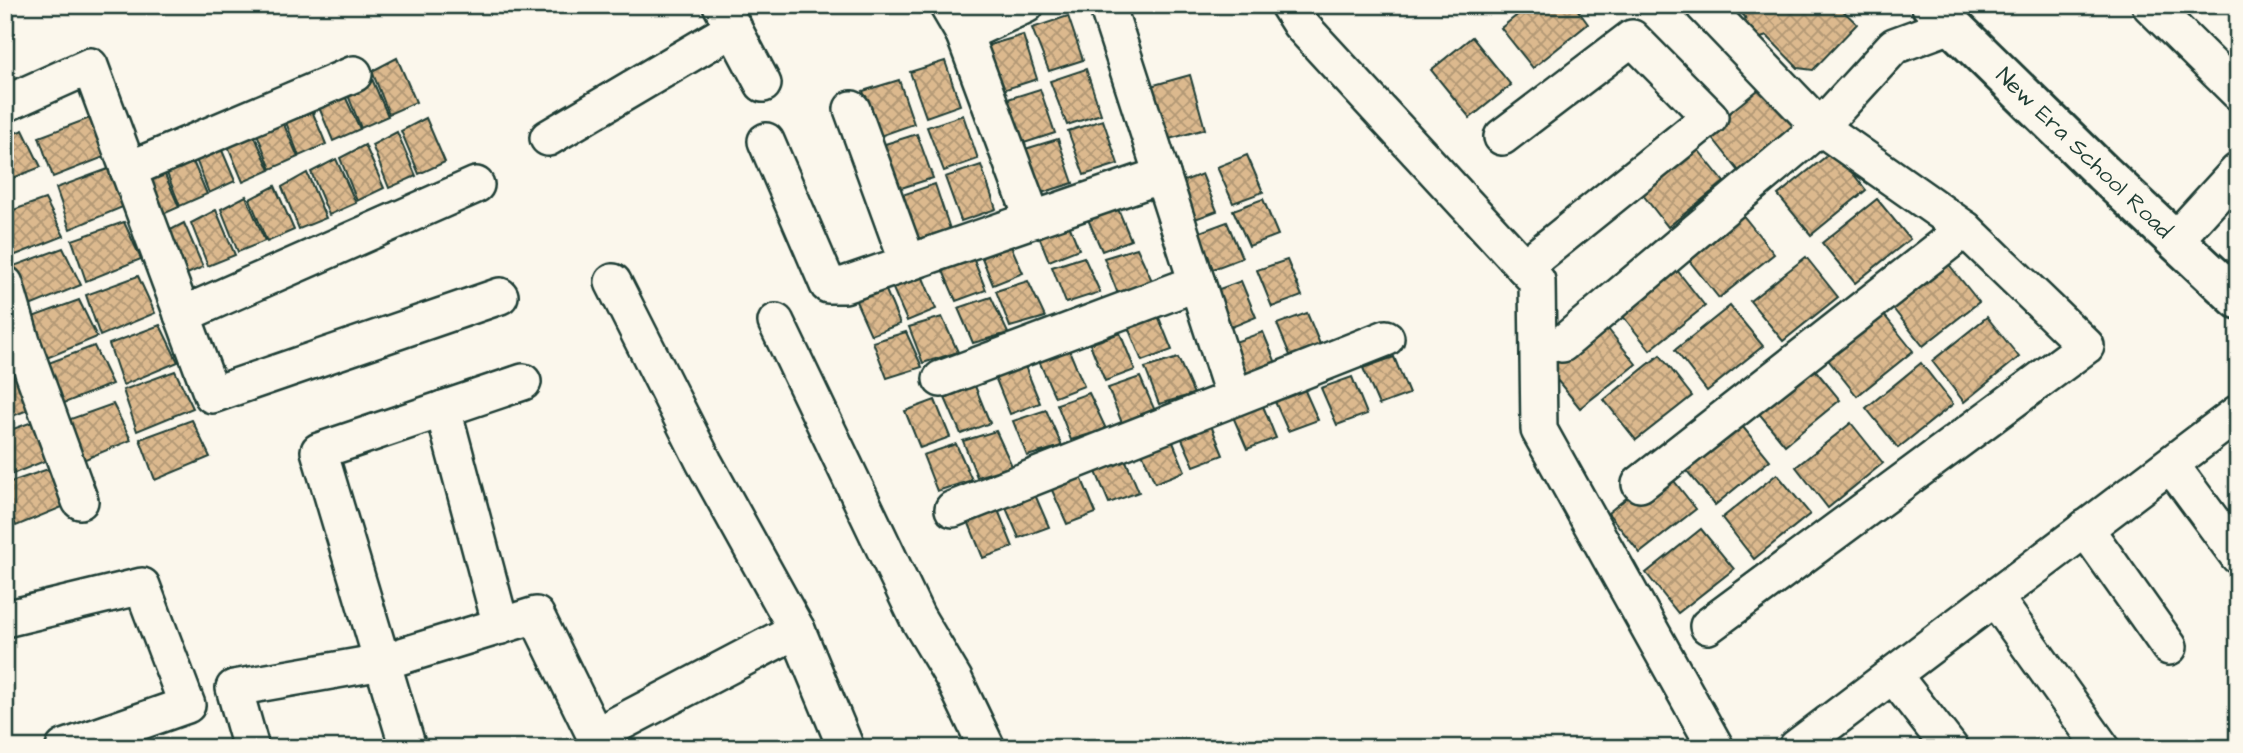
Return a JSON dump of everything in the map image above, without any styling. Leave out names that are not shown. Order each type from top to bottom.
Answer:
[{"type":"street","points":[[1026,5],[955,20],[1033,220]]},
{"type":"street","points":[[1107,5],[1234,397]]},
{"type":"street","points":[[1288,5],[1300,24],[1537,281],[1539,430],[1716,748]]},
{"type":"street","points":[[1703,5],[1820,127],[1965,229],[2086,346],[1708,626]]},
{"type":"street","points":[[2170,12],[2238,92]]},
{"type":"street","points":[[1562,344],[1820,127],[1894,46],[1941,15]]},
{"type":"street","name":"New Era School Road","points":[[1941,15],[2238,299]]},
{"type":"street","points":[[548,138],[728,17],[763,84]]},
{"type":"street","points":[[1502,136],[1632,38],[1710,117],[1524,267]]},
{"type":"street","points":[[5,104],[90,66],[212,395],[500,296]]},
{"type":"street","points":[[128,170],[354,74]]},
{"type":"street","points":[[852,109],[908,263]]},
{"type":"street","points":[[766,141],[828,285],[844,285],[1162,175]]},
{"type":"street","points":[[2175,240],[2238,171]]},
{"type":"street","points":[[182,315],[476,186]]},
{"type":"street","points":[[1640,484],[1965,229]]},
{"type":"street","points":[[613,282],[704,462],[797,630],[846,748]]},
{"type":"street","points":[[5,284],[22,342],[80,501]]},
{"type":"street","points":[[941,379],[1197,284]]},
{"type":"street","points":[[776,322],[917,617],[954,679],[987,748]]},
{"type":"street","points":[[953,509],[1386,338]]},
{"type":"street","points":[[408,748],[319,451],[523,382]]},
{"type":"street","points":[[443,409],[501,626]]},
{"type":"street","points":[[1797,748],[2238,413]]},
{"type":"street","points":[[2171,465],[2238,556]]},
{"type":"street","points":[[2085,528],[2169,647]]},
{"type":"street","points":[[5,619],[142,586],[187,705]]},
{"type":"street","points":[[1995,598],[2102,748]]},
{"type":"street","points":[[64,748],[101,741],[234,688],[383,662],[536,615],[599,741],[797,630]]},
{"type":"street","points":[[1893,675],[1950,748]]},
{"type":"street","points":[[234,688],[251,748]]},
{"type":"building","points":[[1530,5],[1574,5],[1588,24],[1533,68],[1501,28]]},
{"type":"building","points":[[1735,5],[1837,5],[1857,24],[1813,70],[1798,68],[1767,36],[1758,39],[1747,32],[1745,17]]},
{"type":"building","points":[[1068,16],[1083,60],[1049,71],[1032,28]]},
{"type":"building","points":[[1023,35],[1037,79],[1003,90],[986,46]]},
{"type":"building","points":[[1472,37],[1511,85],[1470,118],[1431,70]]},
{"type":"building","points":[[397,58],[416,102],[389,114],[372,71]]},
{"type":"building","points":[[945,61],[960,105],[926,117],[910,72]]},
{"type":"building","points":[[1086,69],[1101,114],[1067,125],[1050,81]]},
{"type":"building","points":[[369,72],[388,116],[361,128],[344,85]]},
{"type":"building","points":[[1190,75],[1205,129],[1162,141],[1147,87]]},
{"type":"building","points":[[899,80],[914,124],[880,136],[863,91]]},
{"type":"building","points":[[340,85],[360,129],[333,141],[315,98]]},
{"type":"building","points":[[1763,86],[1795,127],[1739,171],[1707,131]]},
{"type":"building","points":[[1040,89],[1055,133],[1021,144],[1005,100]]},
{"type":"building","points":[[307,99],[326,144],[299,156],[282,112]]},
{"type":"building","points":[[279,113],[298,157],[271,169],[254,126]]},
{"type":"building","points":[[963,115],[978,159],[944,171],[927,127]]},
{"type":"building","points":[[90,118],[109,155],[53,177],[39,137]]},
{"type":"building","points":[[426,118],[445,162],[419,174],[401,131]]},
{"type":"building","points":[[1103,120],[1118,164],[1084,175],[1068,131]]},
{"type":"building","points":[[250,126],[270,170],[243,182],[225,139]]},
{"type":"building","points":[[23,130],[41,167],[5,181],[5,137]]},
{"type":"building","points":[[397,132],[416,176],[389,188],[372,145]]},
{"type":"building","points":[[917,134],[933,178],[898,189],[882,145]]},
{"type":"building","points":[[216,136],[235,181],[209,193],[192,149]]},
{"type":"building","points":[[1058,139],[1073,183],[1038,194],[1022,150]]},
{"type":"building","points":[[1692,142],[1724,182],[1668,227],[1636,186]]},
{"type":"building","points":[[365,145],[384,188],[357,201],[340,158]]},
{"type":"building","points":[[188,150],[207,194],[180,206],[163,163]]},
{"type":"building","points":[[1834,150],[1866,190],[1811,235],[1778,195]]},
{"type":"building","points":[[1247,155],[1263,192],[1233,203],[1217,167]]},
{"type":"building","points":[[336,159],[356,203],[329,215],[311,172]]},
{"type":"building","points":[[160,163],[179,207],[152,219],[135,176]]},
{"type":"building","points":[[981,165],[996,209],[961,221],[945,177]]},
{"type":"building","points":[[108,169],[125,206],[70,229],[56,188]]},
{"type":"building","points":[[307,173],[326,218],[299,229],[282,187]]},
{"type":"building","points":[[1202,174],[1217,211],[1187,222],[1171,186]]},
{"type":"building","points":[[935,184],[950,229],[915,240],[899,196]]},
{"type":"building","points":[[275,186],[294,230],[267,242],[250,199]]},
{"type":"building","points":[[246,196],[265,241],[238,252],[221,209]]},
{"type":"building","points":[[45,199],[64,236],[8,258],[5,213]]},
{"type":"building","points":[[1263,199],[1278,235],[1249,246],[1233,210]]},
{"type":"building","points":[[1877,199],[1910,239],[1855,283],[1822,243]]},
{"type":"building","points":[[1116,204],[1131,240],[1102,251],[1086,215]]},
{"type":"building","points":[[216,210],[235,255],[208,266],[191,223]]},
{"type":"building","points":[[1064,213],[1079,249],[1049,261],[1034,224]]},
{"type":"building","points":[[1742,214],[1774,254],[1719,298],[1687,258]]},
{"type":"building","points":[[124,222],[141,259],[86,281],[72,240]]},
{"type":"building","points":[[1227,222],[1242,258],[1213,269],[1197,233]]},
{"type":"building","points":[[184,223],[203,267],[176,279],[159,236]]},
{"type":"building","points":[[1007,237],[1023,273],[993,285],[978,248]]},
{"type":"building","points":[[63,248],[81,285],[25,308],[11,267]]},
{"type":"building","points":[[1137,248],[1153,283],[1118,294],[1104,258]]},
{"type":"building","points":[[971,253],[986,290],[956,301],[940,264]]},
{"type":"building","points":[[1084,257],[1100,292],[1066,303],[1052,267]]},
{"type":"building","points":[[1806,257],[1838,297],[1783,341],[1750,301]]},
{"type":"building","points":[[1287,260],[1302,296],[1272,307],[1257,270]]},
{"type":"building","points":[[1947,262],[1979,302],[1923,346],[1891,306]]},
{"type":"building","points":[[1673,265],[1705,306],[1650,350],[1618,310]]},
{"type":"building","points":[[921,273],[936,309],[907,321],[891,284]]},
{"type":"building","points":[[138,276],[155,313],[100,336],[86,295]]},
{"type":"building","points":[[1028,281],[1045,317],[1010,327],[996,291]]},
{"type":"building","points":[[1241,281],[1256,317],[1227,329],[1211,292]]},
{"type":"building","points":[[885,288],[900,324],[871,335],[855,299]]},
{"type":"building","points":[[991,297],[1008,333],[973,343],[958,308]]},
{"type":"building","points":[[79,300],[97,337],[42,360],[27,319]]},
{"type":"building","points":[[1730,306],[1763,346],[1707,391],[1675,350]]},
{"type":"building","points":[[1881,311],[1913,351],[1857,396],[1825,356]]},
{"type":"building","points":[[1157,313],[1172,350],[1142,361],[1127,325]]},
{"type":"building","points":[[1307,313],[1322,349],[1292,360],[1277,324]]},
{"type":"building","points":[[942,317],[958,352],[923,363],[909,327]]},
{"type":"building","points":[[1987,317],[2019,357],[1964,402],[1932,361]]},
{"type":"building","points":[[1604,324],[1636,364],[1580,408],[1548,369]]},
{"type":"building","points":[[160,325],[178,362],[123,385],[109,344]]},
{"type":"building","points":[[906,332],[922,367],[887,378],[873,342]]},
{"type":"building","points":[[1263,332],[1278,368],[1248,379],[1232,343]]},
{"type":"building","points":[[1120,333],[1135,370],[1105,381],[1090,344]]},
{"type":"building","points":[[94,346],[112,384],[57,406],[43,365]]},
{"type":"building","points":[[1069,350],[1084,386],[1055,397],[1039,361]]},
{"type":"building","points":[[1660,355],[1692,396],[1636,440],[1604,400]]},
{"type":"building","points":[[1394,357],[1409,394],[1379,405],[1363,368]]},
{"type":"building","points":[[1178,358],[1194,394],[1159,404],[1145,368]]},
{"type":"building","points":[[1808,361],[1840,400],[1785,445],[1752,405]]},
{"type":"building","points":[[1921,363],[1953,404],[1898,448],[1866,408]]},
{"type":"building","points":[[1025,366],[1040,403],[1010,414],[995,377]]},
{"type":"building","points":[[16,371],[33,408],[5,419],[5,374]]},
{"type":"building","points":[[175,371],[193,408],[137,431],[123,390]]},
{"type":"building","points":[[1140,377],[1156,413],[1122,423],[1108,388]]},
{"type":"building","points":[[1352,377],[1367,414],[1337,425],[1321,388]]},
{"type":"building","points":[[1302,384],[1318,420],[1288,431],[1272,395]]},
{"type":"building","points":[[975,386],[990,423],[961,434],[945,398]]},
{"type":"building","points":[[1089,393],[1106,429],[1071,440],[1057,404]]},
{"type":"building","points":[[935,400],[950,437],[920,448],[905,411]]},
{"type":"building","points":[[1261,401],[1276,438],[1247,449],[1231,412]]},
{"type":"building","points":[[113,404],[131,440],[76,463],[62,422]]},
{"type":"building","points":[[1046,410],[1062,446],[1027,456],[1013,421]]},
{"type":"building","points":[[1208,418],[1223,455],[1194,466],[1178,430]]},
{"type":"building","points":[[192,420],[210,457],[155,480],[140,439]]},
{"type":"building","points":[[35,421],[52,458],[5,477],[5,432]]},
{"type":"building","points":[[1738,421],[1770,460],[1715,505],[1682,465]]},
{"type":"building","points":[[1851,423],[1883,463],[1828,508],[1796,467]]},
{"type":"building","points":[[996,431],[1012,466],[977,477],[963,441]]},
{"type":"building","points":[[1170,435],[1185,471],[1155,483],[1139,446]]},
{"type":"building","points":[[956,444],[972,480],[937,491],[923,455]]},
{"type":"building","points":[[1124,456],[1139,492],[1109,503],[1094,467]]},
{"type":"building","points":[[54,467],[72,503],[16,526],[5,495],[5,484]]},
{"type":"building","points":[[1664,468],[1696,509],[1640,553],[1608,513]]},
{"type":"building","points":[[1777,474],[1810,514],[1754,559],[1722,518]]},
{"type":"building","points":[[1081,477],[1096,513],[1067,524],[1051,488]]},
{"type":"building","points":[[1033,490],[1049,527],[1019,538],[1003,501]]},
{"type":"building","points":[[998,510],[1013,547],[983,558],[968,521]]},
{"type":"building","points":[[1701,529],[1734,569],[1678,613],[1646,573]]}]
